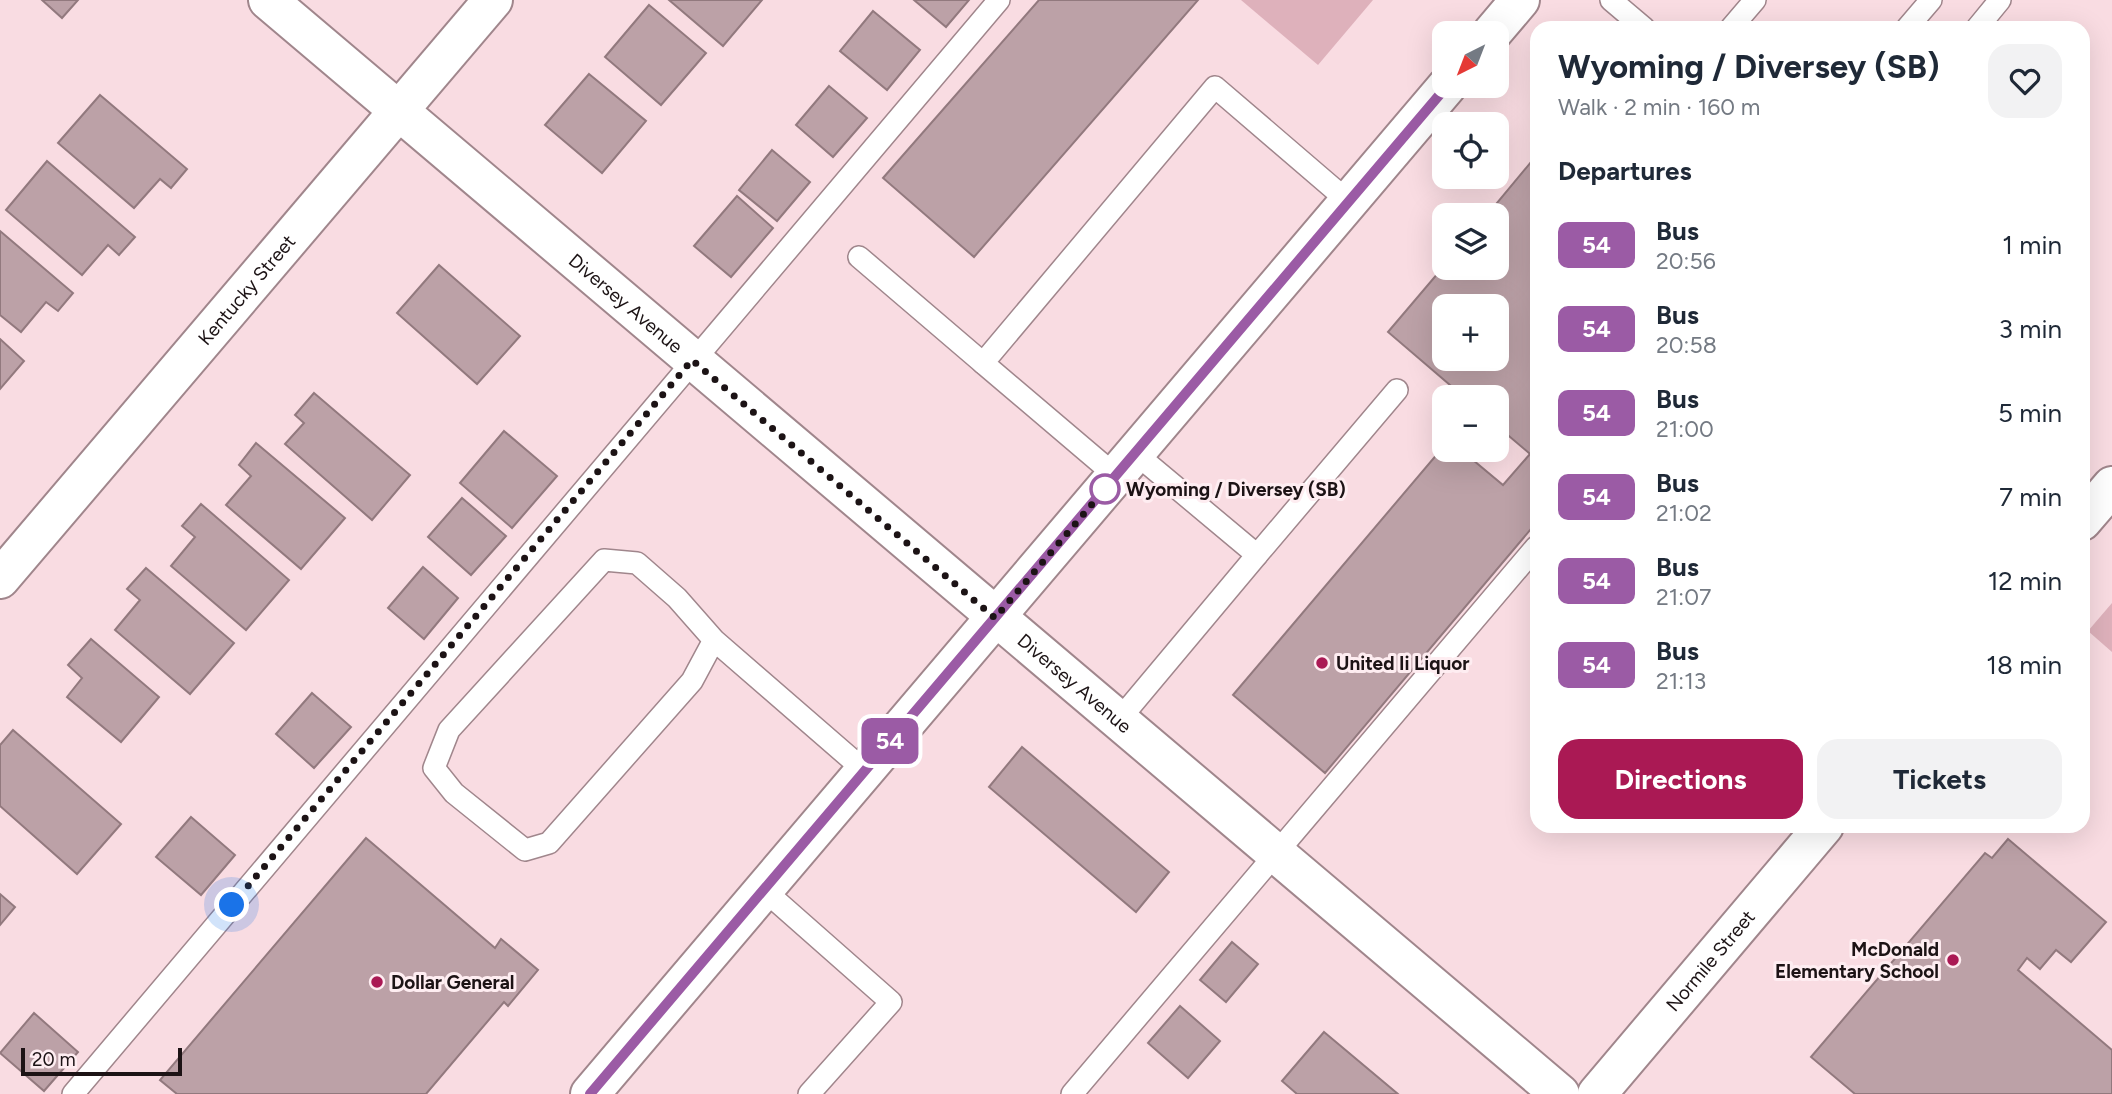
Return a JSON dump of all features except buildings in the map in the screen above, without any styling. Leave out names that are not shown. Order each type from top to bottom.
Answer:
[{"type":"street","name":"Diversey Avenue","points":[[268,0],[1560,1094]]},
{"type":"street","name":"Kentucky Street","points":[[0,579],[493,0]]},
{"type":"street","points":[[1502,21],[1520,0]]},
{"type":"street","points":[[590,1094],[1437,98]]},
{"type":"street","points":[[2090,512],[2112,486]]},
{"type":"street","name":"Normile Street","points":[[1597,1094],[1818,833]]},
{"type":"lane","points":[[73,1094],[999,0]]},
{"type":"lane","points":[[1611,0],[1636,21]]},
{"type":"lane","points":[[1737,21],[1755,0]]},
{"type":"lane","points":[[1913,21],[1931,0]]},
{"type":"lane","points":[[1983,21],[2000,0]]},
{"type":"lane","points":[[983,363],[1215,88],[1349,202]]},
{"type":"lane","points":[[859,257],[983,363],[1257,555]]},
{"type":"lane","points":[[1118,720],[1397,390]]},
{"type":"lane","points":[[1072,1094],[1530,554]]},
{"type":"lane","points":[[714,639],[692,681],[549,843],[525,850],[454,793],[434,768],[449,730],[604,560],[637,563],[677,598],[714,639],[865,771]]},
{"type":"lane","points":[[764,890],[891,1002],[809,1094]]},
{"type":"shaded area","points":[[1241,0],[1373,0],[1318,65]]},
{"type":"shaded area","points":[[2112,603],[2112,652],[2090,633],[2090,629]]},
{"type":"bus line","name":"54","points":[[590,1094],[1437,98]]},
{"type":"place","name":"Wyoming / Diversey (SB)","points":[[1105,489]]},
{"type":"place","name":"United Ii Liquor","points":[[1322,663]]},
{"type":"place","name":"McDonald Elementary School","points":[[1953,960]]},
{"type":"place","name":"Dollar General","points":[[377,982]]},
{"type":"route","points":[[232,905],[692,360],[995,618],[1105,489]]}]
